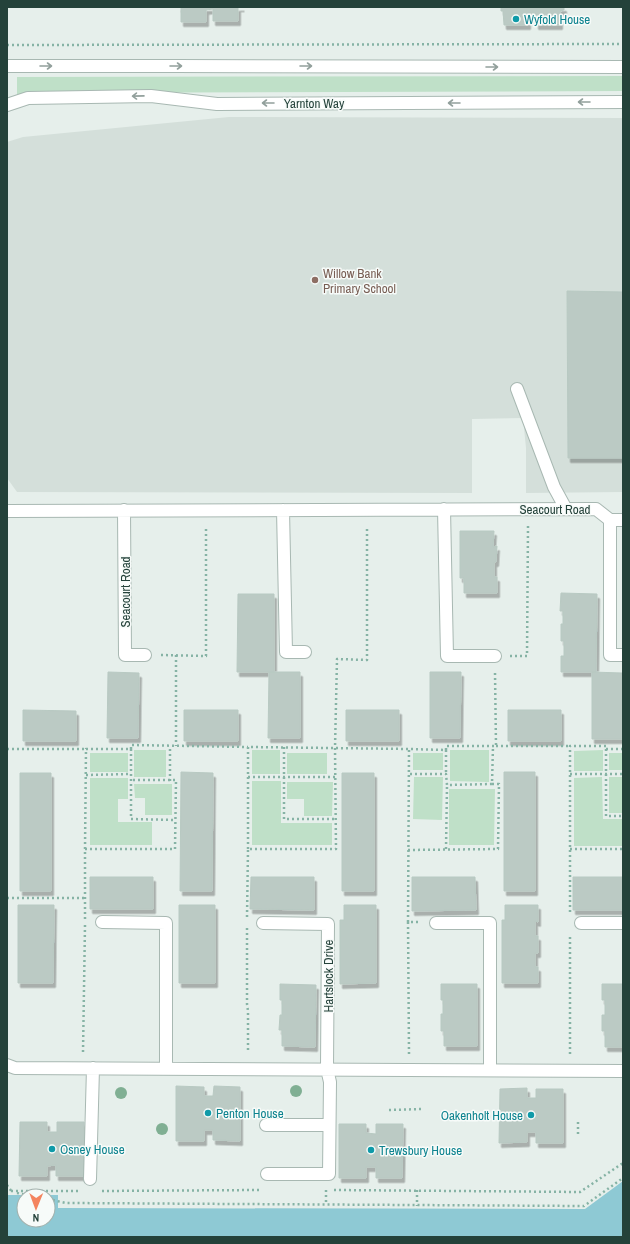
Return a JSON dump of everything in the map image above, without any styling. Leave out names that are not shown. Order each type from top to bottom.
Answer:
[{"type":"street","points":[[7,66],[623,67]]},
{"type":"street","name":"Yarnton Way","points":[[7,105],[28,98],[151,96],[217,104],[623,102]]},
{"type":"street","points":[[517,389],[554,487],[566,509]]},
{"type":"street","points":[[444,509],[447,656],[496,656]]},
{"type":"street","name":"Seacourt Road","points":[[7,511],[596,509],[610,520]]},
{"type":"street","name":"Seacourt Road","points":[[124,510],[125,655],[145,655]]},
{"type":"street","points":[[283,510],[286,652],[305,652]]},
{"type":"street","points":[[623,520],[610,520],[610,655],[623,655]]},
{"type":"street","points":[[102,922],[166,923],[166,1069]]},
{"type":"street","points":[[436,922],[490,923],[490,1070]]},
{"type":"street","name":"Hartslock Drive","points":[[263,923],[328,924],[327,1069]]},
{"type":"street","points":[[576,923],[623,923]]},
{"type":"street","points":[[7,1065],[15,1068],[623,1071]]},
{"type":"street","points":[[88,1068],[90,1179]]},
{"type":"street","points":[[267,1174],[329,1174],[330,1082],[327,1069]]},
{"type":"street","points":[[266,1125],[329,1125]]},
{"type":"path","points":[[7,44],[623,44]]},
{"type":"path","points":[[492,784],[496,656],[527,656],[528,509]]},
{"type":"path","points":[[145,655],[206,656],[206,510]]},
{"type":"path","points":[[248,849],[336,849],[335,748],[337,659],[367,660],[367,510]]},
{"type":"path","points":[[176,655],[176,746]]},
{"type":"path","points":[[175,820],[131,819],[131,745],[446,750]]},
{"type":"path","points":[[170,746],[170,781]]},
{"type":"path","points":[[446,849],[446,746],[606,746],[606,749],[623,749]]},
{"type":"path","points":[[570,746],[570,849],[576,923],[570,1070]]},
{"type":"path","points":[[248,747],[248,1069]]},
{"type":"path","points":[[284,747],[284,819],[335,819]]},
{"type":"path","points":[[7,749],[131,749]]},
{"type":"path","points":[[86,749],[85,922],[88,1068]]},
{"type":"path","points":[[409,1070],[408,850],[410,749]]},
{"type":"path","points":[[606,749],[606,816],[623,816]]},
{"type":"path","points":[[86,775],[131,774]]},
{"type":"path","points":[[410,774],[446,774]]},
{"type":"path","points":[[570,774],[623,774]]},
{"type":"path","points":[[248,777],[335,776]]},
{"type":"path","points":[[85,849],[175,849],[176,780],[131,780]]},
{"type":"path","points":[[408,850],[498,849],[499,784],[447,785]]},
{"type":"path","points":[[570,849],[623,849]]},
{"type":"path","points":[[7,898],[85,898]]},
{"type":"path","points":[[85,922],[102,922]]},
{"type":"path","points":[[408,922],[436,922]]},
{"type":"path","points":[[389,1110],[422,1110]]},
{"type":"path","points":[[578,1122],[578,1134]]},
{"type":"path","points":[[320,1190],[580,1192],[623,1163]]},
{"type":"path","points":[[56,1201],[66,1203],[584,1206],[623,1178]]},
{"type":"path","points":[[7,1185],[11,1191],[16,1192]]},
{"type":"path","points":[[98,1191],[265,1190]]},
{"type":"path","points":[[326,1190],[326,1205]]},
{"type":"path","points":[[417,1190],[417,1206]]},
{"type":"path","points":[[11,1191],[82,1191]]},
{"type":"shaded area","name":"Willow Bank Primary School","points":[[229,117],[623,118],[623,492],[526,493],[526,448],[523,418],[472,419],[472,493],[17,492],[7,478],[7,142],[23,137]]},
{"type":"green space","points":[[623,76],[623,91],[39,93],[17,95],[17,77]]},
{"type":"green space","points":[[134,750],[166,750],[166,777],[134,777]]},
{"type":"green space","points":[[252,750],[280,750],[280,774],[252,774]]},
{"type":"green space","points":[[450,750],[489,750],[489,782],[450,781]]},
{"type":"green space","points":[[603,750],[603,771],[574,771],[574,751]]},
{"type":"green space","points":[[90,753],[128,753],[128,772],[90,772]]},
{"type":"green space","points":[[287,753],[327,753],[327,774],[287,774]]},
{"type":"green space","points":[[413,753],[443,753],[443,770],[413,770]]},
{"type":"green space","points":[[609,753],[623,753],[623,770],[609,770]]},
{"type":"green space","points":[[414,777],[443,777],[442,820],[413,819]]},
{"type":"green space","points":[[602,777],[603,819],[623,819],[623,846],[574,846],[574,778]]},
{"type":"green space","points":[[609,777],[623,777],[623,813],[609,813]]},
{"type":"green space","points":[[90,778],[128,778],[128,799],[118,799],[118,822],[152,822],[152,845],[90,845]]},
{"type":"green space","points":[[252,781],[281,781],[281,823],[332,823],[332,845],[252,845]]},
{"type":"green space","points":[[287,782],[333,782],[332,816],[304,816],[304,799],[287,799]]},
{"type":"green space","points":[[134,784],[172,784],[172,815],[145,815],[145,798],[135,798]]},
{"type":"green space","points":[[449,789],[495,789],[494,845],[449,845]]},
{"type":"water","points":[[623,1181],[623,1237],[7,1237],[7,1195],[16,1195],[16,1228],[56,1228],[56,1195],[58,1195],[58,1208],[585,1209]]},
{"type":"building","points":[[181,7],[238,7],[238,21],[213,21],[213,9],[206,10],[206,22],[181,22]]},
{"type":"building","name":"Wyfold House","points":[[501,7],[564,7],[564,10],[560,11],[560,25],[536,25],[536,13],[528,13],[528,25],[504,25],[503,11],[501,11]]},
{"type":"building","points":[[567,291],[623,292],[623,458],[568,458]]},
{"type":"building","points":[[460,531],[494,531],[493,547],[497,546],[496,562],[494,562],[494,577],[497,577],[497,593],[464,593],[464,578],[460,578]]},
{"type":"building","points":[[561,593],[597,594],[596,672],[561,672],[561,656],[564,656],[564,641],[561,641],[563,611],[560,611]]},
{"type":"building","points":[[238,594],[274,594],[274,672],[237,672]]},
{"type":"building","points":[[108,672],[139,673],[138,738],[107,738]]},
{"type":"building","points":[[269,672],[300,672],[300,738],[268,738]]},
{"type":"building","points":[[430,672],[461,672],[460,738],[430,738]]},
{"type":"building","points":[[592,672],[622,673],[623,739],[592,739]]},
{"type":"building","points":[[23,710],[76,711],[76,741],[23,741]]},
{"type":"building","points":[[184,710],[238,710],[238,741],[184,741]]},
{"type":"building","points":[[346,710],[399,710],[399,741],[346,741]]},
{"type":"building","points":[[508,710],[561,710],[561,741],[508,741]]},
{"type":"building","points":[[181,772],[213,773],[212,891],[180,891]]},
{"type":"building","points":[[504,772],[535,772],[535,891],[504,891]]},
{"type":"building","points":[[20,773],[51,773],[51,891],[20,891]]},
{"type":"building","points":[[342,773],[374,773],[374,891],[342,891]]},
{"type":"building","points":[[90,877],[153,877],[153,909],[90,909]]},
{"type":"building","points":[[251,877],[314,877],[314,910],[250,909]]},
{"type":"building","points":[[412,877],[475,877],[476,910],[412,911]]},
{"type":"building","points":[[573,877],[623,877],[623,910],[573,910]]},
{"type":"building","points":[[18,905],[54,905],[53,983],[18,983]]},
{"type":"building","points":[[179,905],[215,905],[215,983],[179,983]]},
{"type":"building","points":[[344,905],[376,905],[376,983],[340,984],[340,920],[344,920]]},
{"type":"building","points":[[505,905],[538,905],[538,922],[535,921],[535,936],[538,936],[538,953],[535,953],[535,967],[538,967],[538,983],[502,983],[502,920],[505,920]]},
{"type":"building","points":[[280,984],[316,985],[315,1047],[282,1046],[282,1030],[279,1030],[280,1015],[282,1015]]},
{"type":"building","points":[[441,984],[477,984],[477,1046],[444,1046],[444,1031],[441,1031],[443,1000],[441,1000]]},
{"type":"building","points":[[602,984],[623,984],[623,1047],[605,1047],[605,1031],[602,1031],[602,1015],[605,1015],[605,1000],[602,1000]]},
{"type":"building","name":"Penton House","points":[[176,1086],[204,1087],[204,1096],[213,1096],[214,1086],[240,1087],[240,1141],[213,1140],[213,1130],[204,1130],[204,1141],[176,1141]]},
{"type":"building","name":"Oakenholt House","points":[[527,1088],[527,1098],[536,1098],[536,1089],[563,1089],[563,1143],[536,1143],[536,1132],[527,1132],[527,1142],[499,1143],[500,1089]]},
{"type":"building","name":"Osney House","points":[[20,1122],[47,1122],[47,1132],[57,1132],[57,1122],[84,1122],[84,1176],[56,1176],[56,1165],[47,1166],[47,1176],[19,1176]]},
{"type":"building","name":"Trewsbury House","points":[[339,1124],[366,1124],[366,1133],[376,1134],[376,1124],[403,1124],[402,1178],[376,1178],[376,1167],[366,1167],[366,1178],[339,1178]]},
{"type":"place","name":"Wyfold House","points":[[516,19]]},
{"type":"place","name":"Willow Bank Primary School","points":[[315,280]]},
{"type":"place","name":"Penton House","points":[[208,1113]]},
{"type":"place","name":"Oakenholt House","points":[[531,1115]]},
{"type":"place","name":"Osney House","points":[[52,1149]]},
{"type":"place","name":"Trewsbury House","points":[[371,1150]]}]
